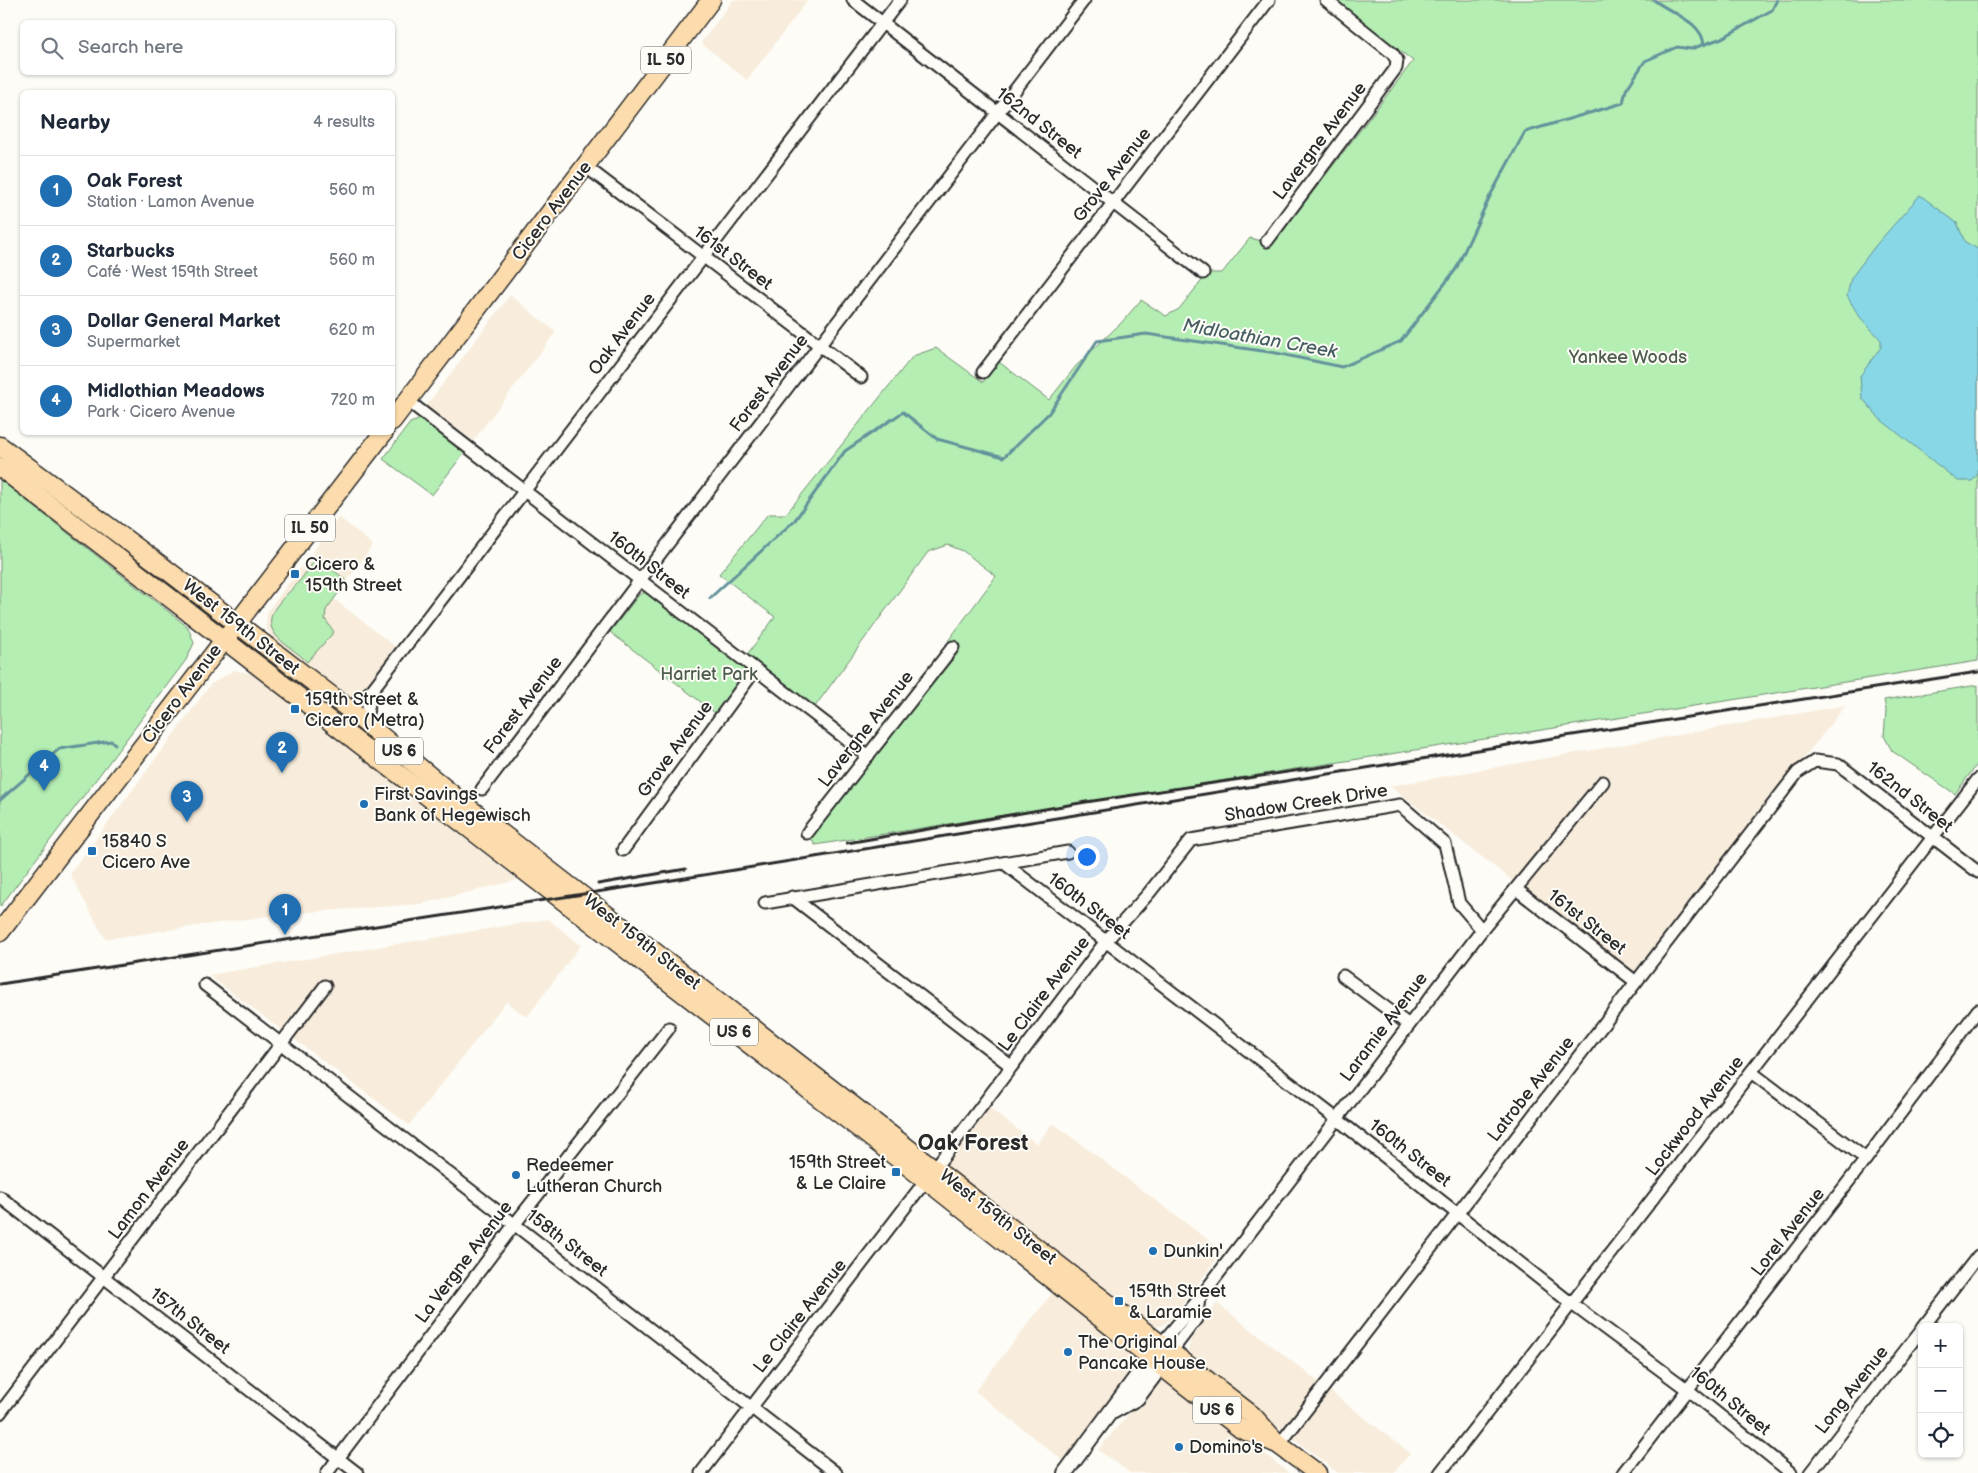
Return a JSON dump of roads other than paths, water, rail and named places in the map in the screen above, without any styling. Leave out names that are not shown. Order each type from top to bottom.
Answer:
[{"type":"main road","name":"Cicero Avenue","points":[[395,417],[712,0]]},
{"type":"main road","name":"Cicero Avenue","points":[[0,932],[223,639],[382,435]]},
{"type":"main road","name":"West 159th Street","points":[[0,446],[365,722],[464,805],[930,1174],[1155,1362],[1241,1429],[1280,1444]]},
{"type":"main road","name":"West 159th Street","points":[[0,467],[223,639],[930,1174],[1166,1348],[1252,1414],[1280,1444],[1316,1473]]},
{"type":"street","name":"162nd Street","points":[[853,0],[1203,273]]},
{"type":"street","name":"Oak Avenue","points":[[346,707],[353,706],[372,690],[900,0]]},
{"type":"street","name":"Forest Avenue","points":[[482,789],[1084,0]]},
{"type":"street","name":"Grove Avenue","points":[[983,372],[1269,0]]},
{"type":"street","name":"Lavergne Avenue","points":[[1267,241],[1396,68],[1397,60],[1392,53],[1326,0]]},
{"type":"street","name":"161st Street","points":[[586,166],[702,257],[861,377]]},
{"type":"street","name":"160th Street","points":[[408,401],[868,756]]},
{"type":"street","name":"Lavergne Avenue","points":[[807,833],[953,647]]},
{"type":"street","name":"Grove Avenue","points":[[623,850],[755,670]]},
{"type":"street","name":"Oak Avenue","points":[[365,722],[372,690]]},
{"type":"street","name":"162nd Street","points":[[1815,761],[1838,764],[1978,872]]},
{"type":"street","name":"Latrobe Avenue","points":[[1280,1444],[1798,772],[1815,761]]},
{"type":"street","name":"Lockwood Avenue","points":[[1440,1473],[1978,779]]},
{"type":"street","name":"Laramie Avenue","points":[[1065,1473],[1111,1413],[1166,1348],[1199,1299],[1482,930],[1603,782]]},
{"type":"street","name":"Shadow Creek Drive","points":[[1148,893],[1191,840],[1400,806],[1445,844],[1459,903],[1482,930]]},
{"type":"street","points":[[765,903],[1068,852]]},
{"type":"street","name":"160th Street","points":[[1004,864],[1337,1118],[1572,1304],[1688,1390],[1792,1473]]},
{"type":"street","name":"161st Street","points":[[1516,889],[1636,982]]},
{"type":"street","name":"Le Claire Avenue","points":[[701,1473],[1106,941],[1148,893]]},
{"type":"street","points":[[792,897],[1011,1066]]},
{"type":"street","points":[[1343,976],[1408,1026]]},
{"type":"street","name":"158th Street","points":[[206,985],[836,1473]]},
{"type":"street","name":"Lamon Avenue","points":[[0,1413],[325,986]]},
{"type":"street","name":"Lorel Avenue","points":[[1623,1473],[1866,1159],[1978,1010]]},
{"type":"street","name":"La Vergne Avenue","points":[[326,1473],[514,1225],[669,1028]]},
{"type":"street","points":[[1751,1072],[1866,1159]]},
{"type":"street","name":"157th Street","points":[[0,1198],[104,1276],[357,1473]]},
{"type":"street","name":"Long Avenue","points":[[1926,1323],[1978,1256]]},
{"type":"street","name":"Long Avenue","points":[[1810,1473],[1918,1333]]},
{"type":"water","points":[[1920,195],[1957,223],[1965,242],[1978,249],[1978,474],[1972,481],[1958,481],[1880,419],[1862,398],[1860,376],[1881,347],[1881,340],[1859,316],[1847,296],[1851,278],[1876,245]]},
{"type":"waterway","points":[[1654,0],[1692,24],[1698,30],[1704,45]]},
{"type":"waterway","name":"Midloathian Creek","points":[[710,598],[795,520],[845,451],[903,412],[937,439],[1004,457],[1049,413],[1097,341],[1146,334],[1276,353],[1342,367],[1401,341],[1456,269],[1490,196],[1525,132],[1623,103],[1626,90],[1645,61],[1677,47],[1691,49],[1722,38],[1772,10],[1777,0]]},
{"type":"waterway","points":[[0,800],[59,749],[111,741],[115,744]]},
{"type":"railway","points":[[0,984],[629,887],[1502,746],[1978,672]]},
{"type":"railway","points":[[847,843],[1086,802],[1335,765]]},
{"type":"railway","points":[[598,884],[686,869]]},
{"type":"place","name":"Cicero & 159th Street","points":[[295,574]]},
{"type":"place","name":"159th Street & Cicero (Metra)","points":[[295,709]]},
{"type":"place","name":"Starbucks","points":[[282,773]]},
{"type":"place","name":"Midlothian Meadows","points":[[44,791]]},
{"type":"place","name":"First Savings Bank of Hegewisch","points":[[364,804]]},
{"type":"place","name":"Dollar General Market","points":[[187,822]]},
{"type":"place","name":"15840 S Cicero Ave","points":[[92,851]]},
{"type":"place","name":"Oak Forest","points":[[285,935]]},
{"type":"place","name":"159th Street & Le Claire","points":[[896,1172]]},
{"type":"place","name":"Redeemer Lutheran Church","points":[[516,1175]]},
{"type":"place","name":"Dunkin'","points":[[1153,1251]]},
{"type":"place","name":"159th Street & Laramie","points":[[1119,1301]]},
{"type":"place","name":"The Original Pancake House","points":[[1068,1352]]},
{"type":"place","name":"Domino's","points":[[1179,1447]]},
{"type":"district","name":"Oak Forest","points":[[973,1143]]},
{"type":"park label","name":"Yankee Woods","points":[[1628,357]]},
{"type":"park label","name":"Harriet Park","points":[[709,674]]}]
